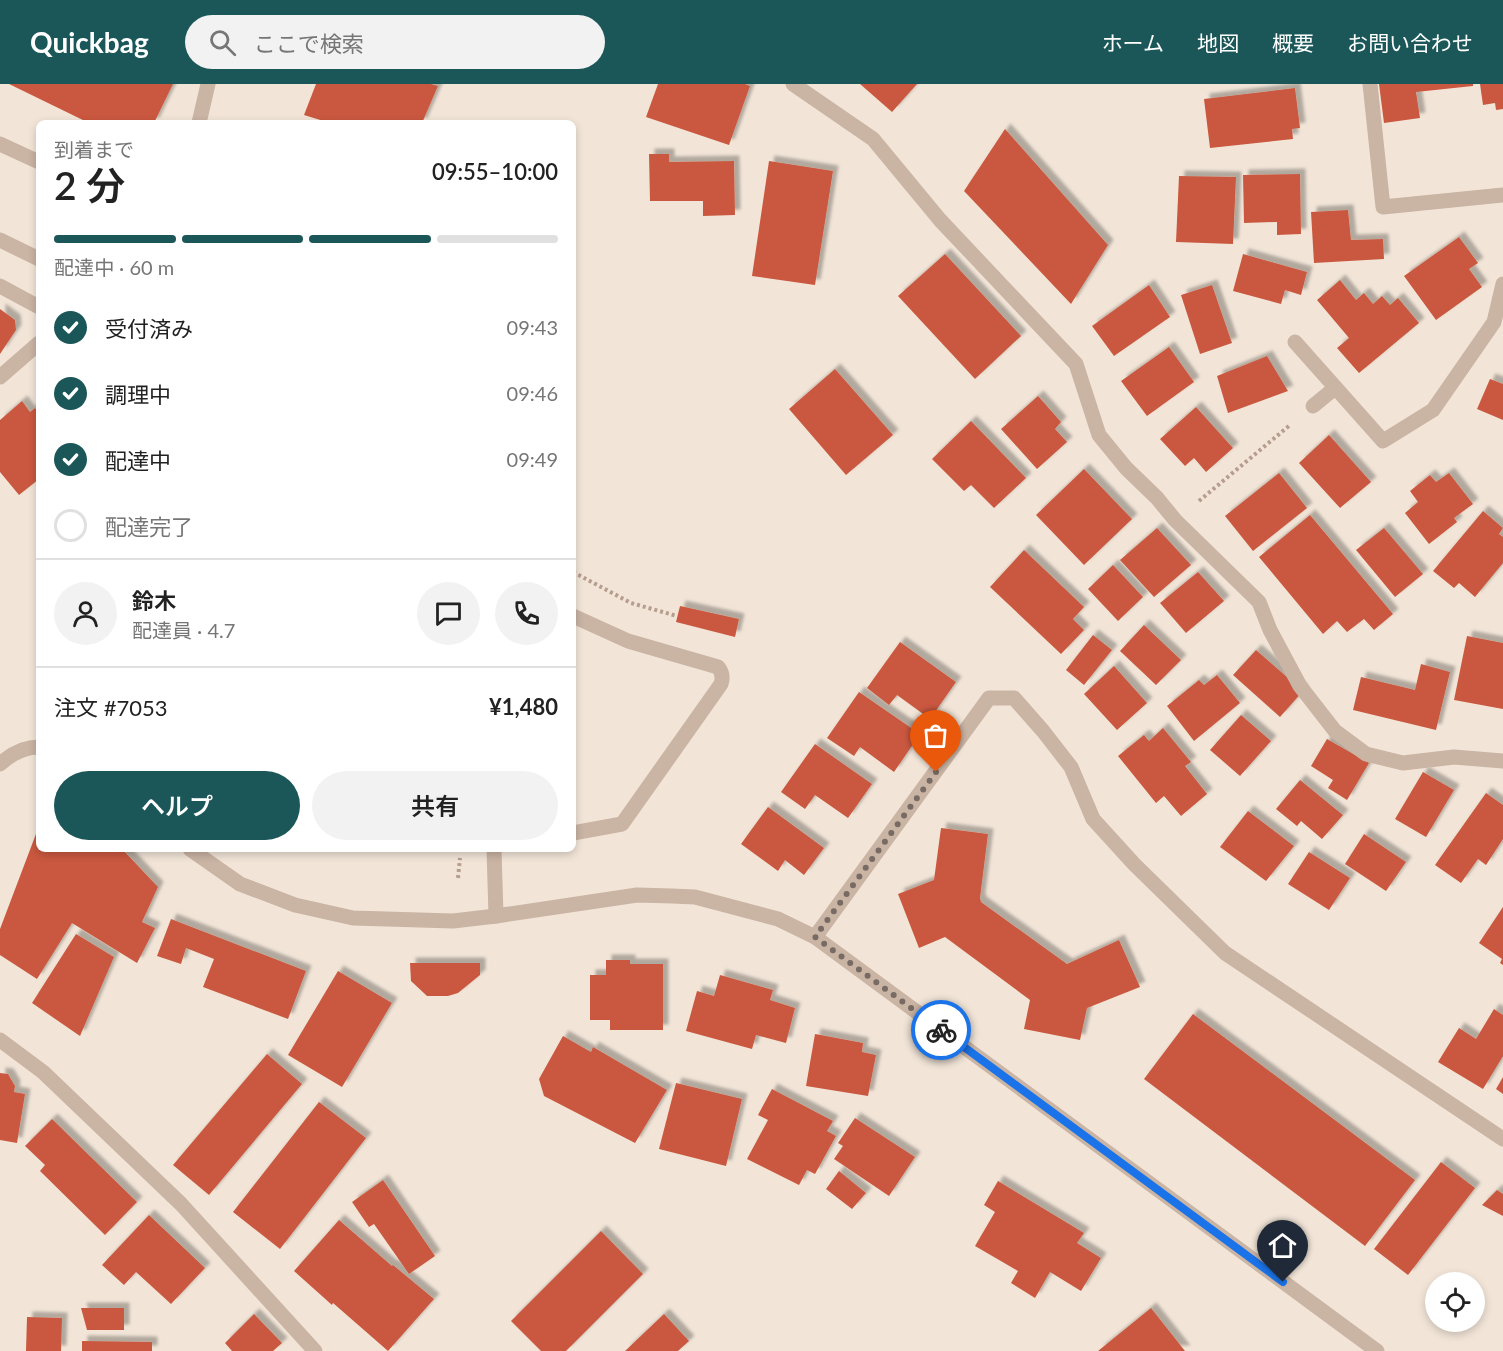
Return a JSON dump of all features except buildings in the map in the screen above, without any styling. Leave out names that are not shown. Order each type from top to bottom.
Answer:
[{"type":"street","points":[[201,120],[208,84]]},
{"type":"street","points":[[793,84],[873,139],[940,220],[1076,364],[1099,435],[1126,468],[1157,498],[1175,520],[1259,602],[1270,630],[1300,686],[1335,731],[1366,754],[1403,762],[1454,757],[1503,761]]},
{"type":"street","points":[[1370,84],[1383,207],[1503,195]]},
{"type":"street","points":[[0,144],[36,161]]},
{"type":"street","points":[[0,240],[36,258]]},
{"type":"street","points":[[1295,342],[1383,441],[1432,410],[1494,322],[1503,284]]},
{"type":"street","points":[[0,286],[36,305]]},
{"type":"street","points":[[0,377],[36,346]]},
{"type":"street","points":[[1313,406],[1335,388]]},
{"type":"street","points":[[576,617],[628,641],[718,667],[723,678],[622,824],[576,832]]},
{"type":"street","points":[[815,937],[989,698],[1014,698],[1071,767],[1093,819],[1134,864],[1225,952],[1503,1139]]},
{"type":"street","points":[[0,764],[8,756],[21,750],[36,748]]},
{"type":"street","points":[[194,852],[240,884],[294,905],[353,918],[453,921],[637,895],[695,897],[778,919],[815,937],[1377,1351]]},
{"type":"street","points":[[494,852],[496,916]]},
{"type":"street","points":[[0,1040],[43,1072],[181,1204],[315,1351]]},
{"type":"path","points":[[1175,520],[1313,406]]},
{"type":"path","points":[[576,574],[631,603],[677,616]]},
{"type":"path","points":[[458,878],[460,852]]},
{"type":"way so far","points":[[936,772],[815,937],[941,1030]]},
{"type":"route","points":[[941,1030],[1283,1282]]}]
